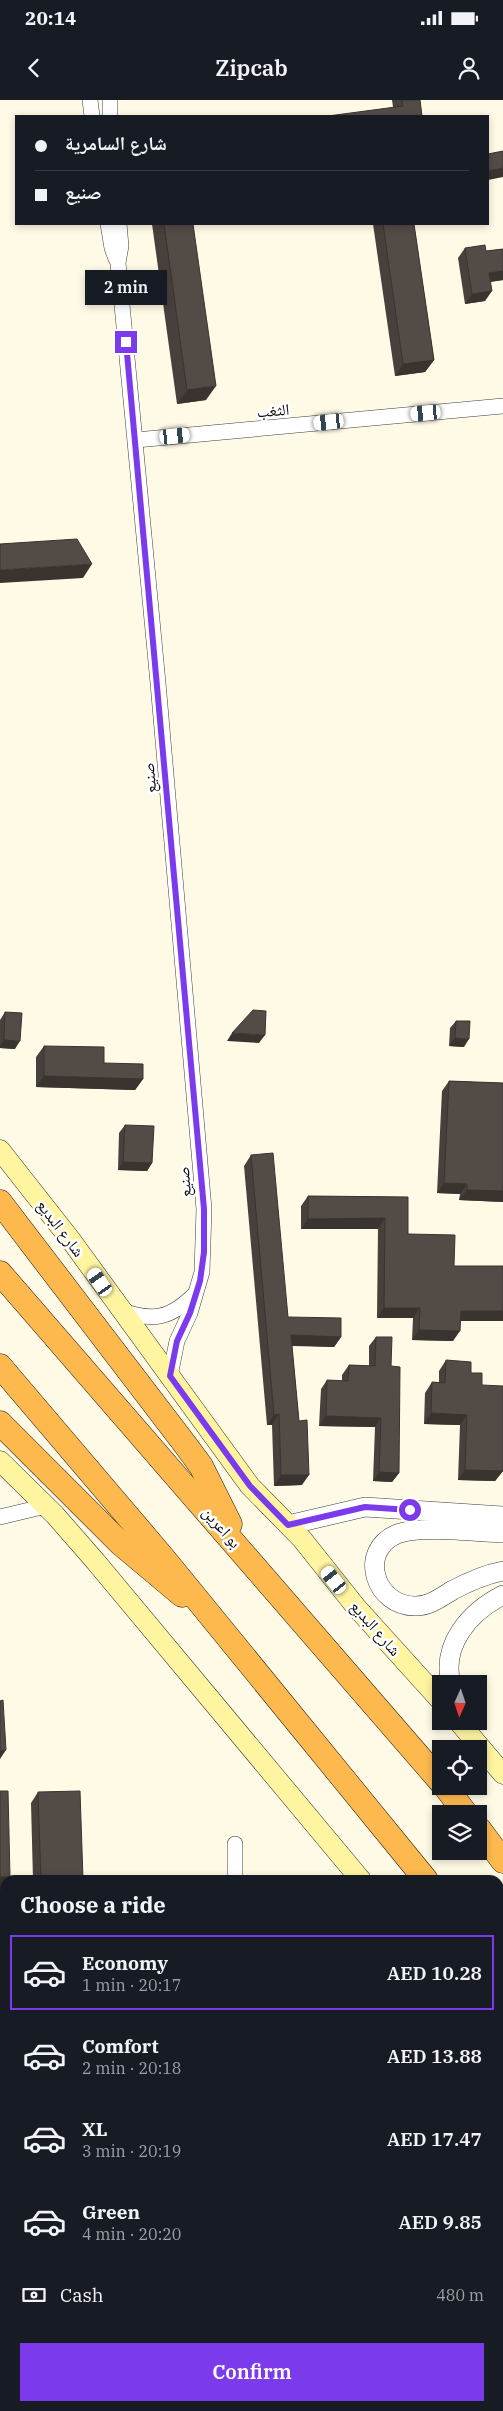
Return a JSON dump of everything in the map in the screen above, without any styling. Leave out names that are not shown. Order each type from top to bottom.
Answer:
[{"type":"highway","points":[[0,1202],[201,1466],[239,1546]]},
{"type":"highway","name":"بو اعرين","points":[[0,1273],[239,1546],[432,1771]]},
{"type":"highway","points":[[0,1366],[206,1610],[422,1875]]},
{"type":"highway","points":[[0,1423],[138,1560],[173,1589],[206,1610]]},
{"type":"highway","points":[[487,1840],[503,1861]]},
{"type":"main road","name":"شارع البديع","points":[[0,1150],[70,1239],[250,1486],[288,1525],[356,1607],[432,1691]]},
{"type":"main road","points":[[0,1461],[46,1506],[102,1569],[357,1875]]},
{"type":"main road","points":[[466,1730],[503,1774]]},
{"type":"street","points":[[90,100],[92,115]]},
{"type":"street","points":[[110,100],[110,115]]},
{"type":"street","name":"صنيع","points":[[108,225],[112,248],[118,263]]},
{"type":"street","name":"صنيع","points":[[119,225],[121,246],[118,263],[136,440],[199,1140],[204,1252],[198,1291],[177,1341],[170,1376]]},
{"type":"street","name":"الثغب","points":[[136,440],[503,406]]},
{"type":"street","points":[[120,1310],[145,1317],[169,1315],[182,1307],[198,1291]]},
{"type":"street","points":[[0,1517],[46,1506]]},
{"type":"street","points":[[288,1525],[365,1507],[503,1516]]},
{"type":"street","points":[[503,1533],[405,1532],[385,1542],[374,1562],[376,1579],[385,1594],[398,1603],[415,1606],[426,1605],[480,1578],[503,1571]]},
{"type":"street","points":[[451,1675],[451,1658],[455,1640],[463,1626],[488,1603],[503,1595]]},
{"type":"street","points":[[235,1844],[235,1875]]},
{"type":"building","points":[[402,100],[420,100],[422,115],[336,115],[403,106]]},
{"type":"building","points":[[503,151],[503,168],[489,171],[489,154]]},
{"type":"building","points":[[164,225],[193,225],[216,386],[187,390]]},
{"type":"building","points":[[383,225],[414,225],[434,360],[403,364]]},
{"type":"building","points":[[485,245],[486,251],[503,249],[503,271],[489,273],[492,291],[472,294],[465,248]]},
{"type":"building","points":[[77,539],[92,564],[0,570],[0,544]]},
{"type":"building","points":[[253,1010],[266,1011],[265,1035],[232,1033]]},
{"type":"building","points":[[5,1012],[22,1013],[20,1041],[4,1040]]},
{"type":"building","points":[[456,1021],[470,1021],[469,1039],[455,1038]]},
{"type":"building","points":[[44,1046],[104,1047],[104,1063],[143,1064],[143,1079],[44,1076]]},
{"type":"building","points":[[449,1081],[503,1083],[503,1191],[467,1190],[467,1184],[444,1183]]},
{"type":"building","points":[[125,1125],[154,1126],[152,1163],[123,1162]]},
{"type":"building","points":[[273,1153],[288,1317],[341,1318],[341,1337],[291,1335],[299,1421],[307,1420],[309,1475],[281,1475],[279,1414],[274,1415],[251,1155]]},
{"type":"building","points":[[308,1196],[408,1197],[408,1234],[455,1235],[454,1266],[503,1266],[503,1311],[461,1311],[460,1331],[419,1330],[420,1308],[384,1308],[385,1218],[308,1219]]},
{"type":"building","points":[[376,1337],[392,1337],[391,1366],[400,1367],[399,1473],[379,1472],[381,1418],[326,1416],[327,1380],[348,1381],[349,1365],[375,1366]]},
{"type":"building","points":[[446,1360],[471,1362],[471,1373],[482,1373],[482,1385],[503,1386],[503,1471],[465,1470],[467,1415],[431,1413],[432,1382],[445,1383]]},
{"type":"building","points":[[3,1700],[6,1750],[0,1751],[0,1701]]},
{"type":"building","points":[[0,1791],[8,1791],[10,1875],[0,1875]]},
{"type":"building","points":[[80,1791],[83,1875],[41,1875],[38,1792]]},
{"type":"route","points":[[126,342],[204,1209],[202,1272],[198,1291],[177,1341],[170,1376],[250,1486],[288,1525],[365,1507],[410,1510]]}]
